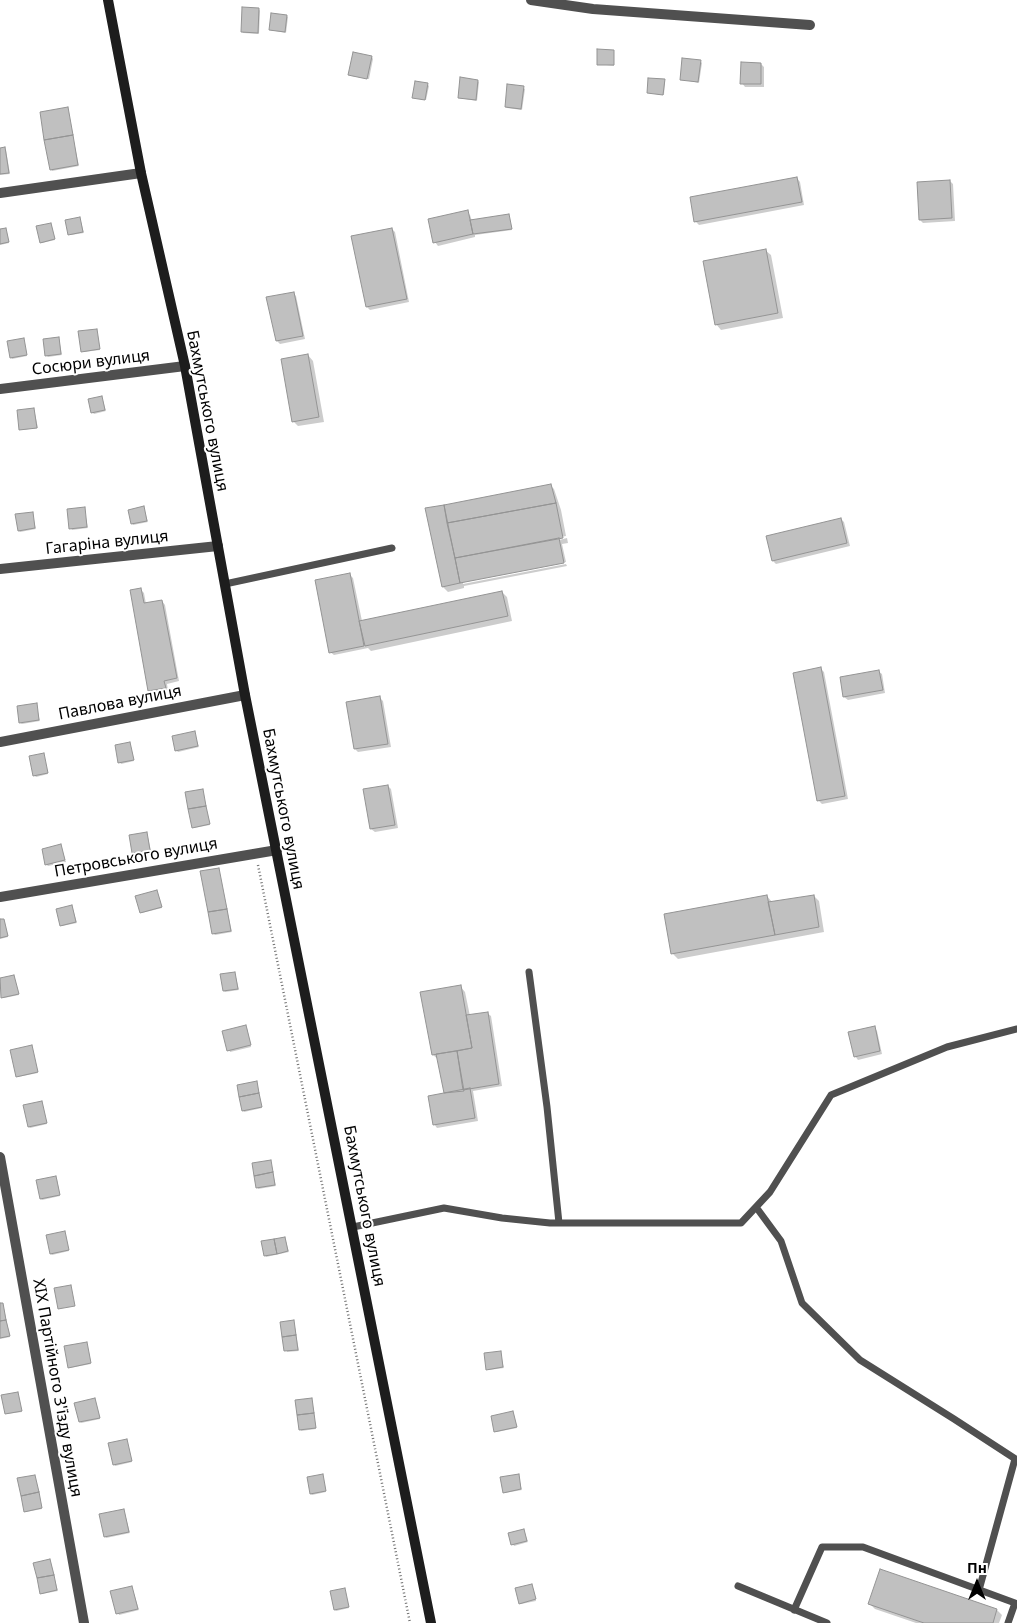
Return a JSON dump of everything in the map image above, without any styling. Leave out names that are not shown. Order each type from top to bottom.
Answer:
[{"type":"main road","name":"Бахмутського вулиця","points":[[108,0],[141,172],[185,366],[245,694],[431,1623]]},
{"type":"street","points":[[531,0],[593,9],[810,25]]},
{"type":"street","points":[[0,193],[141,172]]},
{"type":"street","name":"Сосюри вулиця","points":[[0,390],[185,366]]},
{"type":"street","name":"Гагаріна вулиця","points":[[0,569],[218,546]]},
{"type":"street","name":"Павлова вулиця","points":[[0,742],[245,694]]},
{"type":"street","name":"Петровського вулиця","points":[[0,896],[277,850]]},
{"type":"street","name":"XIX Партійного З'їзду вулиця","points":[[0,1158],[84,1623]]},
{"type":"lane","points":[[224,584],[392,548]]},
{"type":"lane","points":[[529,972],[547,1107],[559,1223]]},
{"type":"lane","points":[[353,1227],[444,1208],[502,1218],[559,1223],[741,1223],[770,1192],[831,1095],[948,1047],[1017,1028]]},
{"type":"lane","points":[[756,1208],[781,1241],[802,1303],[860,1360],[1016,1460],[979,1590]]},
{"type":"lane","points":[[794,1610],[822,1547],[863,1547],[1016,1603],[1008,1623]]},
{"type":"lane","points":[[738,1586],[827,1623]]},
{"type":"path","points":[[256,854],[410,1623]]},
{"type":"building","points":[[242,7],[259,8],[258,33],[241,32]]},
{"type":"building","points":[[271,13],[287,15],[285,32],[269,30]]},
{"type":"building","points":[[597,49],[614,50],[614,65],[597,65]]},
{"type":"building","points":[[353,52],[372,56],[367,79],[348,75]]},
{"type":"building","points":[[682,58],[701,60],[698,82],[680,80]]},
{"type":"building","points":[[741,62],[761,63],[761,84],[740,84]]},
{"type":"building","points":[[460,77],[478,80],[476,100],[458,98]]},
{"type":"building","points":[[648,78],[665,79],[663,95],[647,93]]},
{"type":"building","points":[[415,81],[428,83],[425,100],[412,98]]},
{"type":"building","points":[[507,84],[524,86],[521,109],[505,107]]},
{"type":"building","points":[[68,107],[73,135],[44,140],[40,112]]},
{"type":"building","points":[[73,135],[78,165],[50,170],[44,140]]},
{"type":"building","points":[[5,147],[9,173],[0,174],[0,148]]},
{"type":"building","points":[[797,177],[802,202],[694,222],[690,197]]},
{"type":"building","points":[[950,180],[952,218],[919,220],[917,182]]},
{"type":"building","points":[[468,210],[473,234],[433,243],[428,219]]},
{"type":"building","points":[[509,214],[512,229],[473,234],[470,220]]},
{"type":"building","points":[[80,217],[83,232],[68,235],[65,220]]},
{"type":"building","points":[[51,223],[55,239],[40,243],[36,226]]},
{"type":"building","points":[[6,228],[9,242],[0,244],[0,229]]},
{"type":"building","points":[[392,228],[407,299],[366,307],[351,236]]},
{"type":"building","points":[[766,249],[778,313],[715,325],[703,261]]},
{"type":"building","points":[[294,292],[303,336],[276,341],[266,297]]},
{"type":"building","points":[[97,329],[100,349],[81,352],[78,331]]},
{"type":"building","points":[[59,337],[61,354],[45,356],[43,339]]},
{"type":"building","points":[[24,338],[27,355],[10,358],[7,341]]},
{"type":"building","points":[[308,354],[319,417],[292,422],[281,359]]},
{"type":"building","points":[[102,396],[105,410],[91,413],[88,399]]},
{"type":"building","points":[[34,408],[37,428],[19,430],[17,410]]},
{"type":"building","points":[[551,484],[556,503],[447,523],[444,505]]},
{"type":"building","points":[[556,503],[563,538],[455,558],[447,523]]},
{"type":"building","points":[[444,505],[460,583],[442,587],[425,508]]},
{"type":"building","points":[[144,506],[147,521],[131,524],[128,510]]},
{"type":"building","points":[[85,507],[87,527],[69,529],[67,509]]},
{"type":"building","points":[[33,512],[35,528],[18,531],[15,514]]},
{"type":"building","points":[[841,518],[847,543],[772,561],[766,536]]},
{"type":"building","points":[[559,538],[564,563],[460,583],[455,558]]},
{"type":"building","points":[[350,573],[364,646],[329,653],[315,580]]},
{"type":"building","points":[[141,588],[144,603],[162,600],[177,678],[164,681],[166,688],[148,691],[130,590]]},
{"type":"building","points":[[502,591],[508,616],[365,646],[359,621]]},
{"type":"building","points":[[821,667],[845,796],[817,801],[793,673]]},
{"type":"building","points":[[879,670],[883,690],[843,697],[840,677]]},
{"type":"building","points":[[380,696],[388,744],[354,749],[346,702]]},
{"type":"building","points":[[37,703],[39,720],[19,723],[17,706]]},
{"type":"building","points":[[195,731],[198,746],[175,751],[172,736]]},
{"type":"building","points":[[130,742],[134,760],[118,763],[115,745]]},
{"type":"building","points":[[44,753],[48,773],[33,776],[29,756]]},
{"type":"building","points":[[388,785],[395,825],[370,829],[363,789]]},
{"type":"building","points":[[203,789],[206,806],[188,809],[185,792]]},
{"type":"building","points":[[206,806],[210,824],[192,828],[188,809]]},
{"type":"building","points":[[147,832],[150,850],[132,853],[129,835]]},
{"type":"building","points":[[61,844],[65,860],[45,865],[42,849]]},
{"type":"building","points":[[219,868],[227,909],[208,912],[200,871]]},
{"type":"building","points":[[157,890],[162,907],[140,913],[135,896]]},
{"type":"building","points":[[767,895],[775,935],[671,954],[664,914]]},
{"type":"building","points":[[814,895],[819,927],[775,935],[768,902]]},
{"type":"building","points":[[72,905],[76,922],[60,926],[56,909]]},
{"type":"building","points":[[227,909],[231,931],[212,934],[208,912]]},
{"type":"building","points":[[0,919],[4,919],[8,936],[0,938]]},
{"type":"building","points":[[235,972],[238,989],[223,991],[220,974]]},
{"type":"building","points":[[14,975],[19,994],[1,998],[0,978]]},
{"type":"building","points":[[461,985],[472,1048],[432,1055],[420,992]]},
{"type":"building","points":[[488,1012],[499,1084],[463,1090],[457,1051],[472,1048],[466,1015]]},
{"type":"building","points":[[246,1025],[251,1045],[227,1051],[222,1031]]},
{"type":"building","points":[[875,1026],[880,1051],[854,1057],[848,1032]]},
{"type":"building","points":[[32,1045],[38,1072],[16,1077],[10,1050]]},
{"type":"building","points":[[457,1051],[464,1091],[444,1093],[436,1054]]},
{"type":"building","points":[[257,1081],[259,1093],[239,1097],[237,1085]]},
{"type":"building","points":[[470,1088],[475,1118],[433,1125],[428,1096]]},
{"type":"building","points":[[259,1093],[262,1107],[242,1111],[239,1097]]},
{"type":"building","points":[[42,1101],[47,1123],[28,1127],[23,1105]]},
{"type":"building","points":[[271,1160],[273,1172],[254,1176],[252,1163]]},
{"type":"building","points":[[273,1172],[275,1185],[256,1188],[254,1176]]},
{"type":"building","points":[[56,1176],[60,1195],[40,1199],[36,1180]]},
{"type":"building","points":[[65,1231],[69,1250],[50,1254],[46,1235]]},
{"type":"building","points":[[285,1237],[288,1251],[277,1254],[274,1239]]},
{"type":"building","points":[[274,1239],[277,1254],[264,1256],[261,1241]]},
{"type":"building","points":[[71,1285],[75,1306],[58,1309],[54,1288]]},
{"type":"building","points":[[0,1303],[3,1303],[6,1320],[0,1321]]},
{"type":"building","points":[[6,1320],[10,1336],[0,1338],[0,1321]]},
{"type":"building","points":[[294,1320],[296,1335],[282,1337],[280,1322]]},
{"type":"building","points":[[296,1335],[298,1350],[284,1351],[282,1337]]},
{"type":"building","points":[[87,1342],[91,1363],[68,1368],[64,1346]]},
{"type":"building","points":[[501,1351],[503,1367],[486,1370],[484,1353]]},
{"type":"building","points":[[18,1392],[22,1411],[5,1414],[1,1395]]},
{"type":"building","points":[[95,1398],[100,1418],[79,1422],[74,1403]]},
{"type":"building","points":[[312,1398],[314,1413],[297,1415],[295,1400]]},
{"type":"building","points":[[513,1411],[517,1427],[494,1432],[491,1416]]},
{"type":"building","points":[[314,1413],[316,1428],[299,1430],[297,1415]]},
{"type":"building","points":[[127,1439],[132,1461],[113,1465],[108,1443]]},
{"type":"building","points":[[323,1474],[326,1491],[310,1494],[307,1477]]},
{"type":"building","points":[[519,1474],[521,1489],[503,1493],[500,1477]]},
{"type":"building","points":[[35,1475],[39,1492],[21,1496],[17,1478]]},
{"type":"building","points":[[39,1492],[42,1508],[24,1512],[21,1496]]},
{"type":"building","points":[[124,1509],[129,1532],[104,1537],[99,1514]]},
{"type":"building","points":[[524,1529],[527,1541],[511,1545],[508,1533]]},
{"type":"building","points":[[50,1559],[54,1575],[37,1578],[33,1563]]},
{"type":"building","points":[[880,1569],[997,1609],[993,1623],[924,1623],[868,1604]]},
{"type":"building","points":[[54,1575],[57,1590],[40,1594],[37,1578]]},
{"type":"building","points":[[532,1584],[536,1599],[519,1604],[515,1588]]},
{"type":"building","points":[[132,1586],[138,1609],[116,1614],[110,1591]]},
{"type":"building","points":[[345,1588],[349,1607],[334,1610],[330,1591]]}]
